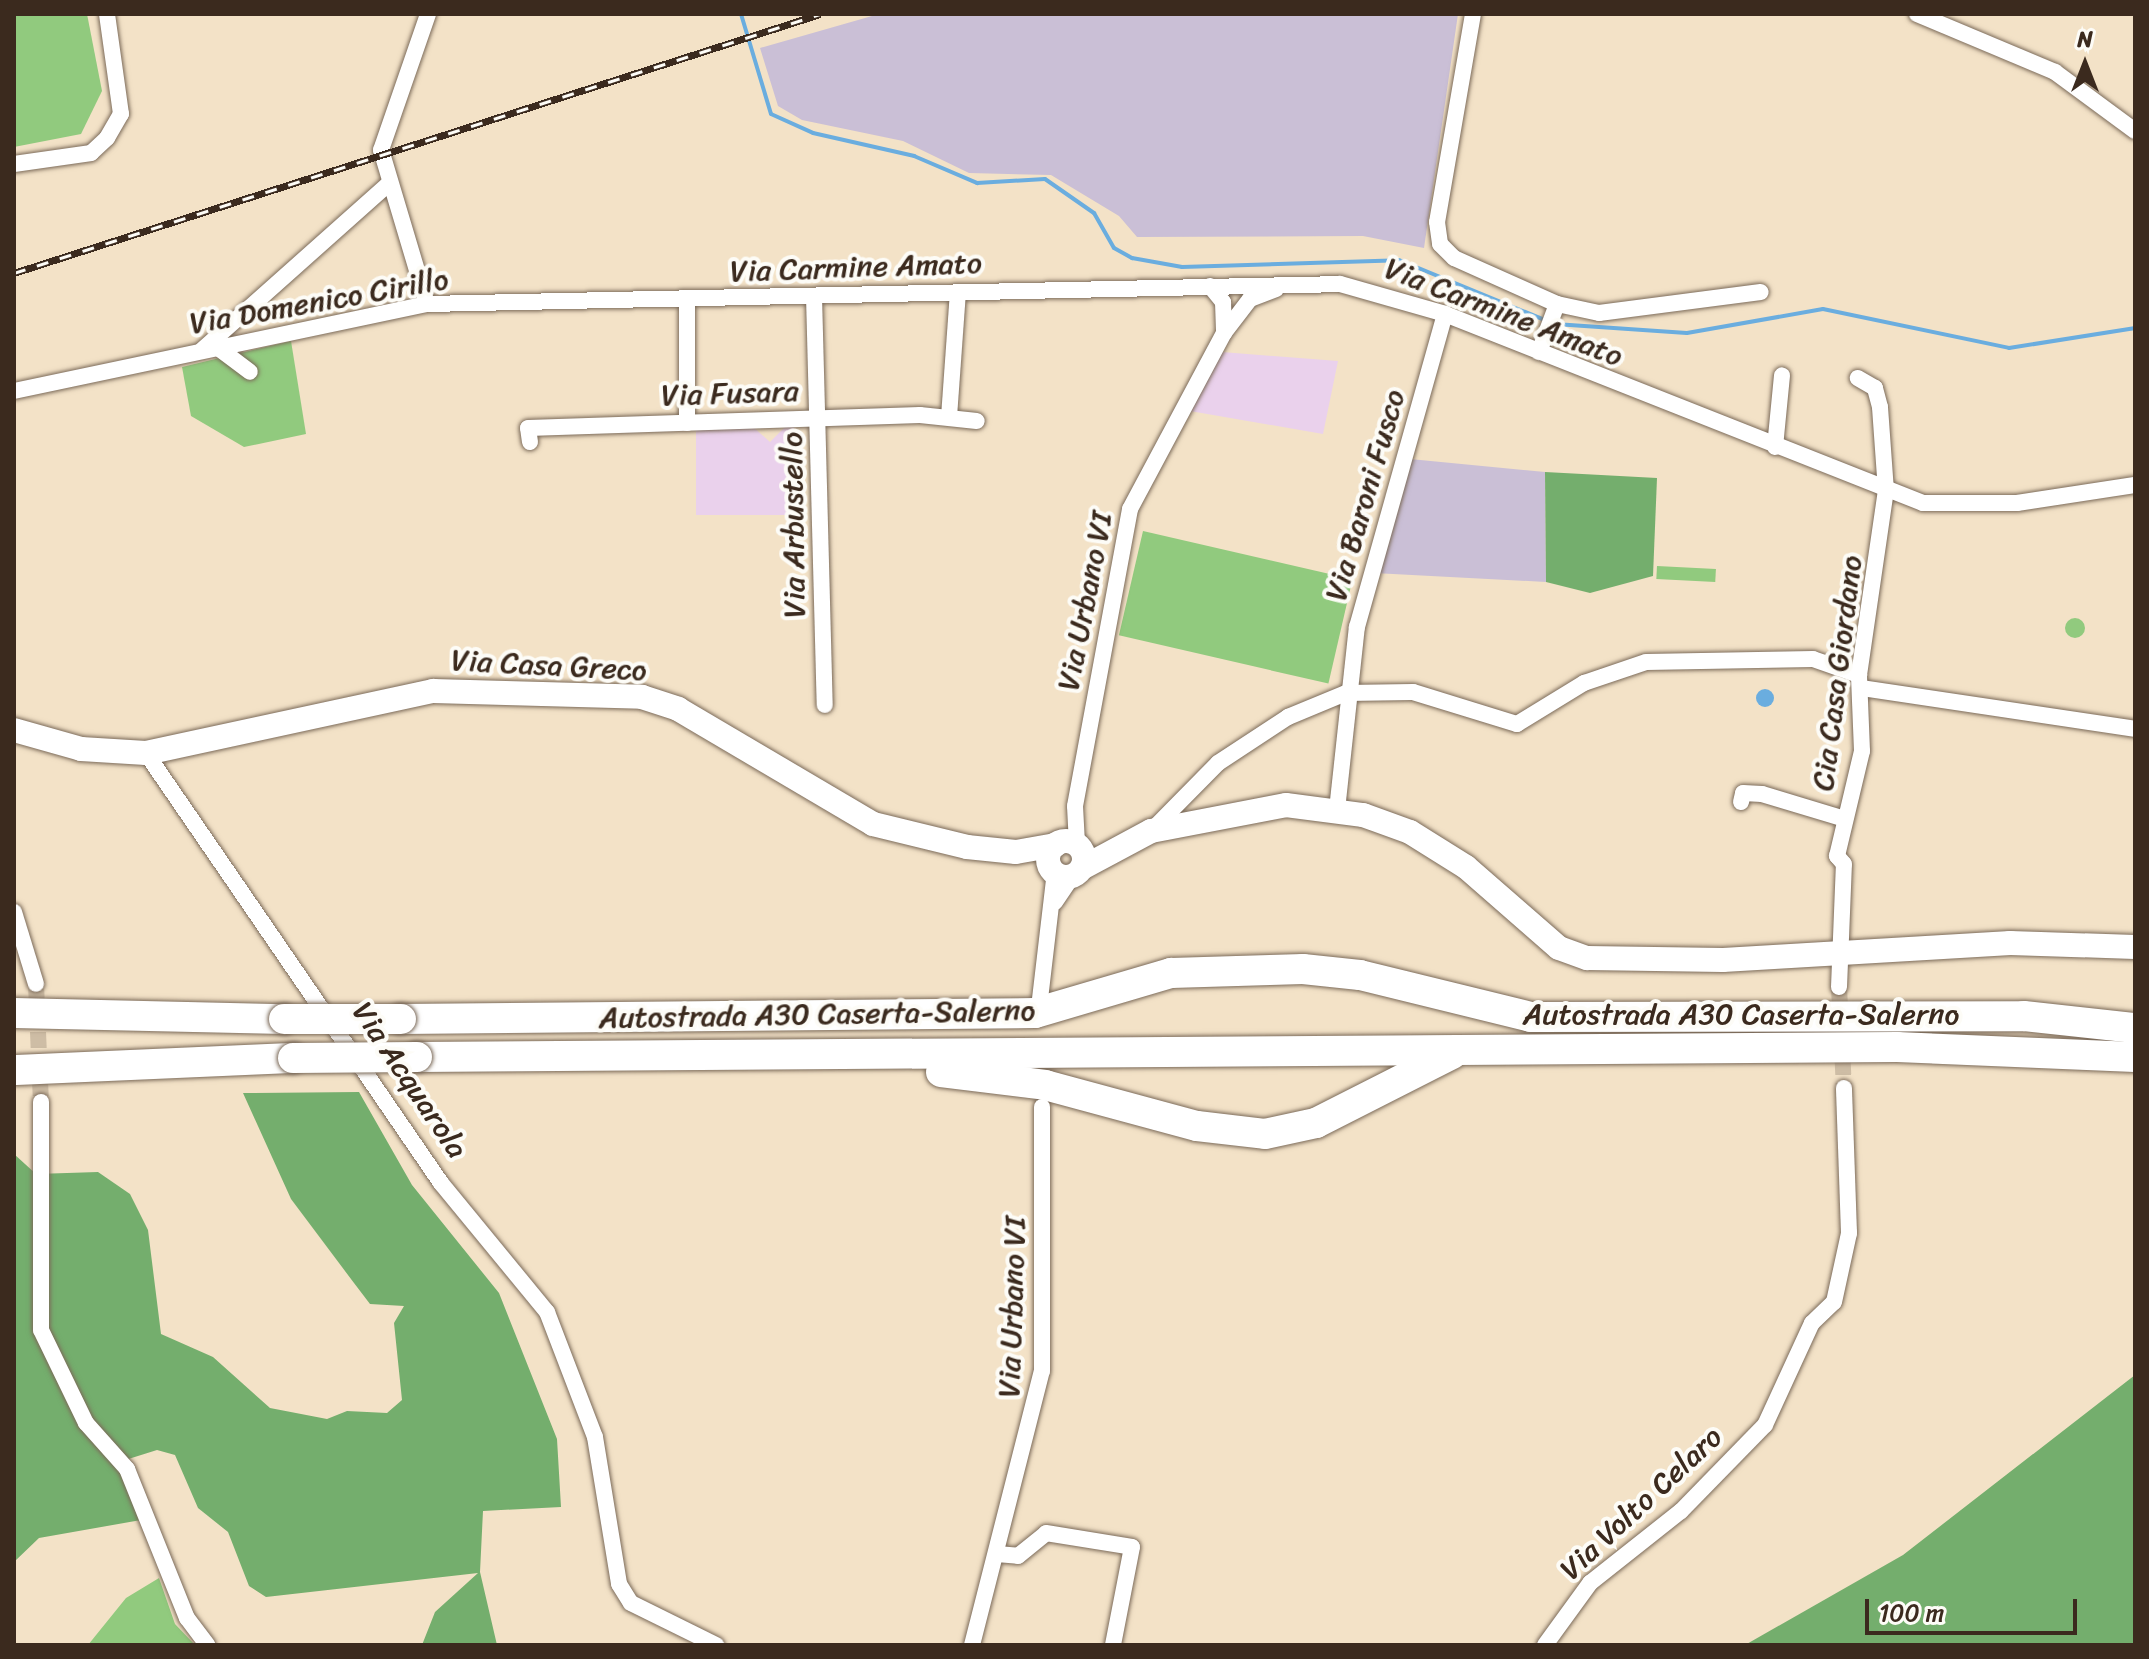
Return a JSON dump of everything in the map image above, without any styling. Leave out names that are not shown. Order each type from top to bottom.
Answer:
[{"type":"highway","name":"Autostrada A30 Caserta-Salerno","points":[[14,1013],[284,1019],[1035,1013],[1171,973],[1303,969],[1531,1017],[2024,1016],[2135,1028]]},
{"type":"highway","name":"Autostrada A30 Caserta-Salerno","points":[[14,1070],[293,1058],[1985,1047],[2135,1057]]},
{"type":"highway","points":[[755,1056],[1012,1080],[1197,1126],[1265,1134],[1316,1123],[1458,1051]]},
{"type":"main road","name":"Via Casa Greco","points":[[146,753],[433,691],[642,697],[678,709],[873,824],[925,840],[1070,857],[1151,831],[1259,807],[1337,810],[1410,832],[1466,867],[1559,948],[1587,958],[1837,953],[2010,943],[2135,947]]},
{"type":"main road","points":[[14,730],[81,749],[146,753]]},
{"type":"street","points":[[14,164],[91,153],[121,114],[107,14]]},
{"type":"street","points":[[427,304],[388,184],[381,150],[387,124],[428,14]]},
{"type":"street","points":[[1473,14],[1437,222],[1440,244],[1454,258],[1556,308],[1599,313],[1663,309],[1761,292]]},
{"type":"street","points":[[1917,14],[2055,72],[2135,131]]},
{"type":"street","points":[[250,372],[209,349],[388,184]]},
{"type":"street","name":"Via Carmine Amato","points":[[687,299],[1210,286],[1244,293],[1286,285],[1379,290],[1542,344],[1775,447],[1886,491],[1972,507],[2135,485]]},
{"type":"street","points":[[1210,286],[1223,302],[1244,293]]},
{"type":"street","points":[[949,417],[958,292]]},
{"type":"street","name":"Via Urbano VI","points":[[1070,857],[1075,806],[1130,509],[1244,293]]},
{"type":"street","name":"Via Arbustello","points":[[814,296],[825,705]]},
{"type":"street","points":[[687,299],[687,423]]},
{"type":"street","name":"Via Domenico Cirillo","points":[[14,391],[427,304],[687,299]]},
{"type":"street","name":"Via Urbano VI","points":[[1223,302],[1224,333]]},
{"type":"street","points":[[1542,344],[1556,308]]},
{"type":"street","name":"Via Baroni Fusco","points":[[1337,810],[1346,693],[1378,539],[1445,314]]},
{"type":"street","points":[[1775,447],[1782,375]]},
{"type":"street","name":"Cia Casa Giordano","points":[[1837,953],[1845,819],[1862,751],[1861,682],[1886,491],[1880,407],[1875,388],[1858,378]]},
{"type":"street","name":"Via Fusara","points":[[530,442],[528,428],[818,418],[949,417],[977,421]]},
{"type":"street","points":[[1151,831],[1218,763],[1288,717],[1346,693],[1413,692],[1517,724],[1584,683],[1646,662],[1813,659],[1861,682],[2135,729]]},
{"type":"street","name":"Via Acquarola","points":[[146,753],[441,1183],[547,1312],[595,1437],[619,1584],[631,1603],[716,1645]]},
{"type":"street","points":[[1741,802],[1743,793],[1762,794],[1845,819]]},
{"type":"street","points":[[1040,999],[1054,904],[1070,857]]},
{"type":"street","points":[[14,912],[36,984]]},
{"type":"street","points":[[1837,953],[1839,987]]},
{"type":"street","name":"Via Volto Celaro","points":[[1545,1645],[1590,1583],[1681,1511],[1765,1425],[1812,1323],[1834,1302],[1849,1233],[1844,1088]]},
{"type":"street","points":[[41,1102],[35,1268],[41,1330],[86,1423],[127,1469],[187,1618],[207,1645]]},
{"type":"street","name":"Via Urbano VI","points":[[972,1645],[1042,1371],[1042,1107]]},
{"type":"street","points":[[997,1554],[1018,1556],[1046,1533],[1132,1547],[1113,1645]]},
{"type":"shaded area","points":[[879,14],[1458,14],[1424,248],[1363,236],[1137,237],[1119,216],[1051,175],[969,173],[903,141],[802,120],[778,106],[760,48]]},
{"type":"shaded area","points":[[1222,352],[1338,361],[1323,434],[1190,411]]},
{"type":"shaded area","points":[[788,424],[794,425],[797,515],[696,515],[696,426],[751,425],[770,442]]},
{"type":"shaded area","points":[[1410,459],[1545,472],[1546,582],[1374,573]]},
{"type":"green space","points":[[14,14],[87,14],[102,91],[81,134],[14,147]]},
{"type":"green space","points":[[291,341],[306,434],[244,447],[191,416],[182,367]]},
{"type":"green space","points":[[1545,472],[1657,478],[1653,576],[1590,593],[1546,582]]},
{"type":"green space","points":[[1143,531],[1352,579],[1328,684],[1119,635]]},
{"type":"green space","points":[[1657,566],[1716,569],[1715,582],[1656,579]]},
{"type":"green space","points":[[2075,618],[2082,621],[2085,628],[2082,635],[2075,638],[2068,635],[2065,628],[2068,621]]},
{"type":"green space","points":[[359,1092],[412,1185],[499,1293],[557,1439],[561,1507],[483,1511],[480,1572],[497,1645],[422,1645],[435,1612],[478,1573],[266,1597],[249,1586],[228,1532],[198,1508],[175,1455],[157,1450],[122,1461],[141,1520],[39,1538],[14,1562],[14,1154],[36,1174],[98,1172],[130,1194],[148,1230],[161,1334],[213,1357],[270,1408],[327,1419],[347,1411],[387,1413],[402,1400],[394,1323],[404,1306],[370,1304],[354,1283],[291,1199],[243,1093]]},
{"type":"green space","points":[[2135,1375],[2135,1645],[1745,1645],[1903,1555]]},
{"type":"green space","points":[[159,1578],[175,1624],[195,1645],[88,1645],[126,1598]]},
{"type":"water","points":[[1765,689],[1774,698],[1765,707],[1756,698]]},
{"type":"waterway","points":[[741,14],[771,114],[813,133],[914,156],[977,183],[1045,179],[1094,213],[1114,248],[1132,258],[1182,267],[1399,260],[1547,321]]},
{"type":"waterway","points":[[1555,324],[1687,333],[1823,309],[2009,348],[2135,328]]},
{"type":"tunnel","points":[[36,984],[41,1102]]},
{"type":"tunnel","points":[[1839,987],[1844,1088]]},
{"type":"railway","points":[[14,273],[820,14]]}]
